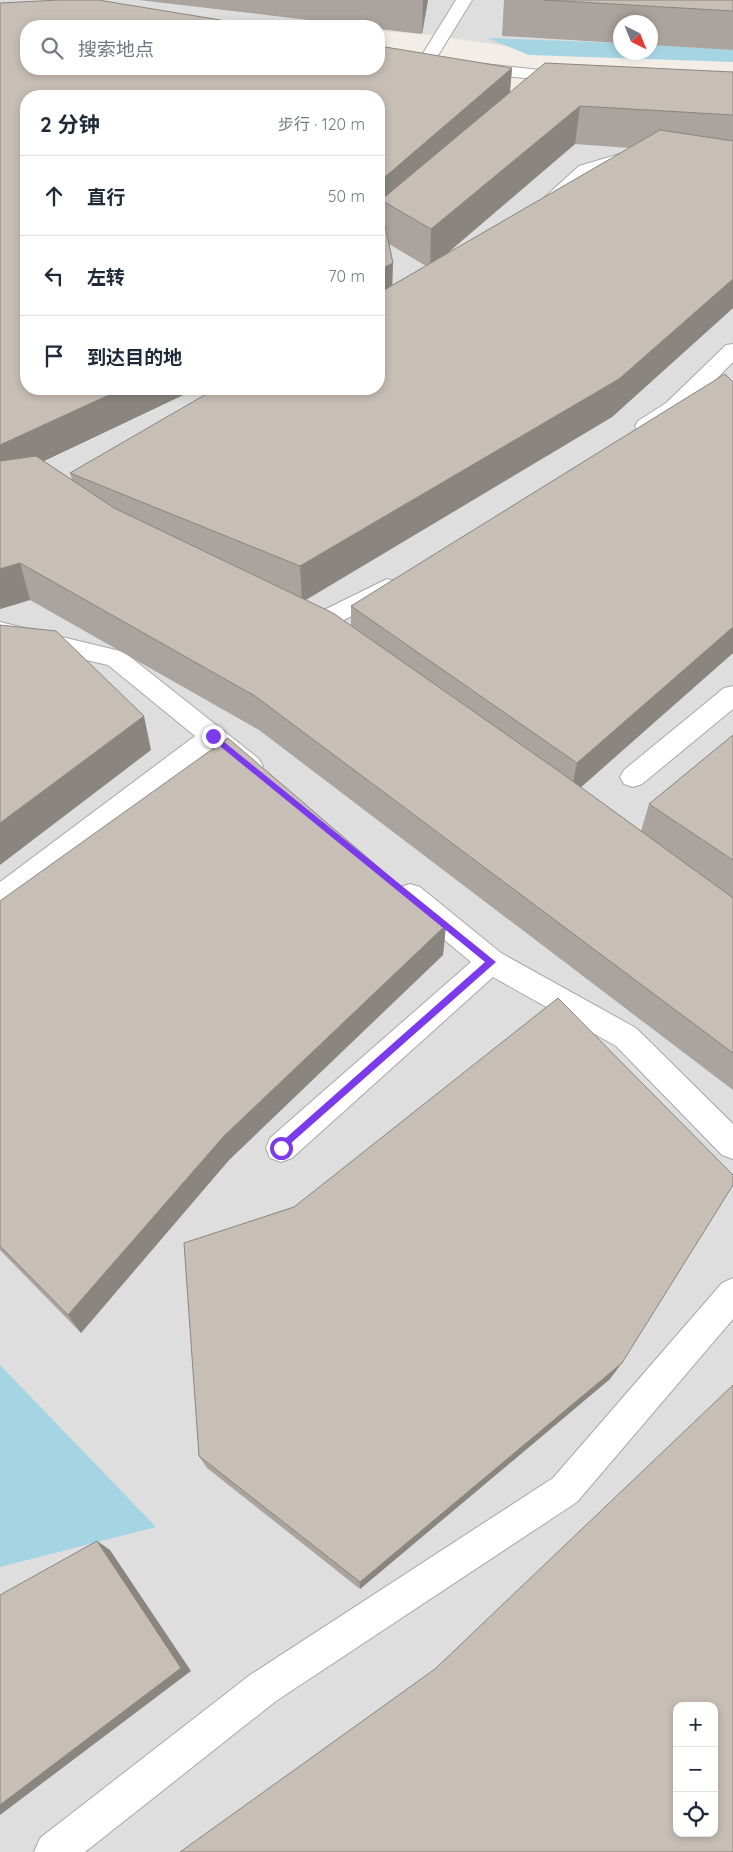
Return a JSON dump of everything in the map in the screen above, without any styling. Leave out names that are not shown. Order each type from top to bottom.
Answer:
[{"type":"street","points":[[425,63],[464,0]]},
{"type":"street","points":[[406,60],[444,65]]},
{"type":"street","points":[[463,67],[586,79]]},
{"type":"street","points":[[534,214],[584,170],[632,155],[650,157]]},
{"type":"street","points":[[633,435],[673,408],[733,350]]},
{"type":"street","points":[[334,615],[403,579]]},
{"type":"street","points":[[0,632],[115,658],[267,780]]},
{"type":"street","points":[[634,776],[733,695]]},
{"type":"street","points":[[0,897],[213,736]]},
{"type":"street","points":[[391,880],[491,962],[626,1037],[733,1145]]},
{"type":"street","points":[[281,1148],[491,962]]},
{"type":"street","points":[[54,1852],[264,1688],[565,1490],[733,1294]]},
{"type":"shaded area","points":[[0,0],[733,0],[733,57],[658,57],[658,15],[613,15],[613,57],[583,57],[422,34],[385,31],[385,20],[237,20],[0,3]]},
{"type":"shaded area","points":[[541,101],[733,111],[733,1852],[0,1852],[0,483],[184,395],[385,395],[385,228]]},
{"type":"water","points":[[487,38],[613,43],[613,58],[529,55]]},
{"type":"water","points":[[658,45],[733,50],[733,62],[658,59]]},
{"type":"water","points":[[0,1365],[156,1527],[0,1567]]},
{"type":"building","points":[[98,0],[220,20],[20,20],[20,75],[385,75],[385,47],[512,68],[385,177],[385,90],[20,90],[20,395],[109,395],[0,445],[0,3]]},
{"type":"building","points":[[544,0],[733,0],[733,11]]},
{"type":"building","points":[[545,63],[733,72],[733,115],[580,106],[431,229],[385,202],[385,197]]},
{"type":"building","points":[[660,130],[733,141],[733,279],[619,379],[300,566],[70,473],[205,395],[385,395],[385,290]]},
{"type":"building","points":[[385,226],[393,263],[385,267]]},
{"type":"building","points":[[725,374],[733,382],[733,627],[577,763],[351,606]]},
{"type":"building","points":[[36,456],[114,508],[333,613],[560,772],[733,898],[733,1053],[255,696],[20,563],[0,569],[0,461]]},
{"type":"building","points":[[0,625],[56,631],[144,716],[0,823]]},
{"type":"building","points":[[733,735],[733,860],[649,804]]},
{"type":"building","points":[[228,738],[446,925],[224,1136],[68,1315],[0,1246],[0,901]]},
{"type":"building","points":[[558,998],[733,1175],[733,1185],[622,1363],[360,1582],[199,1456],[184,1243],[294,1207]]},
{"type":"building","points":[[733,1385],[733,1852],[180,1852],[435,1669]]},
{"type":"building","points":[[97,1541],[181,1668],[0,1805],[0,1595]]},
{"type":"route","points":[[213,736],[491,962],[281,1148]]}]
